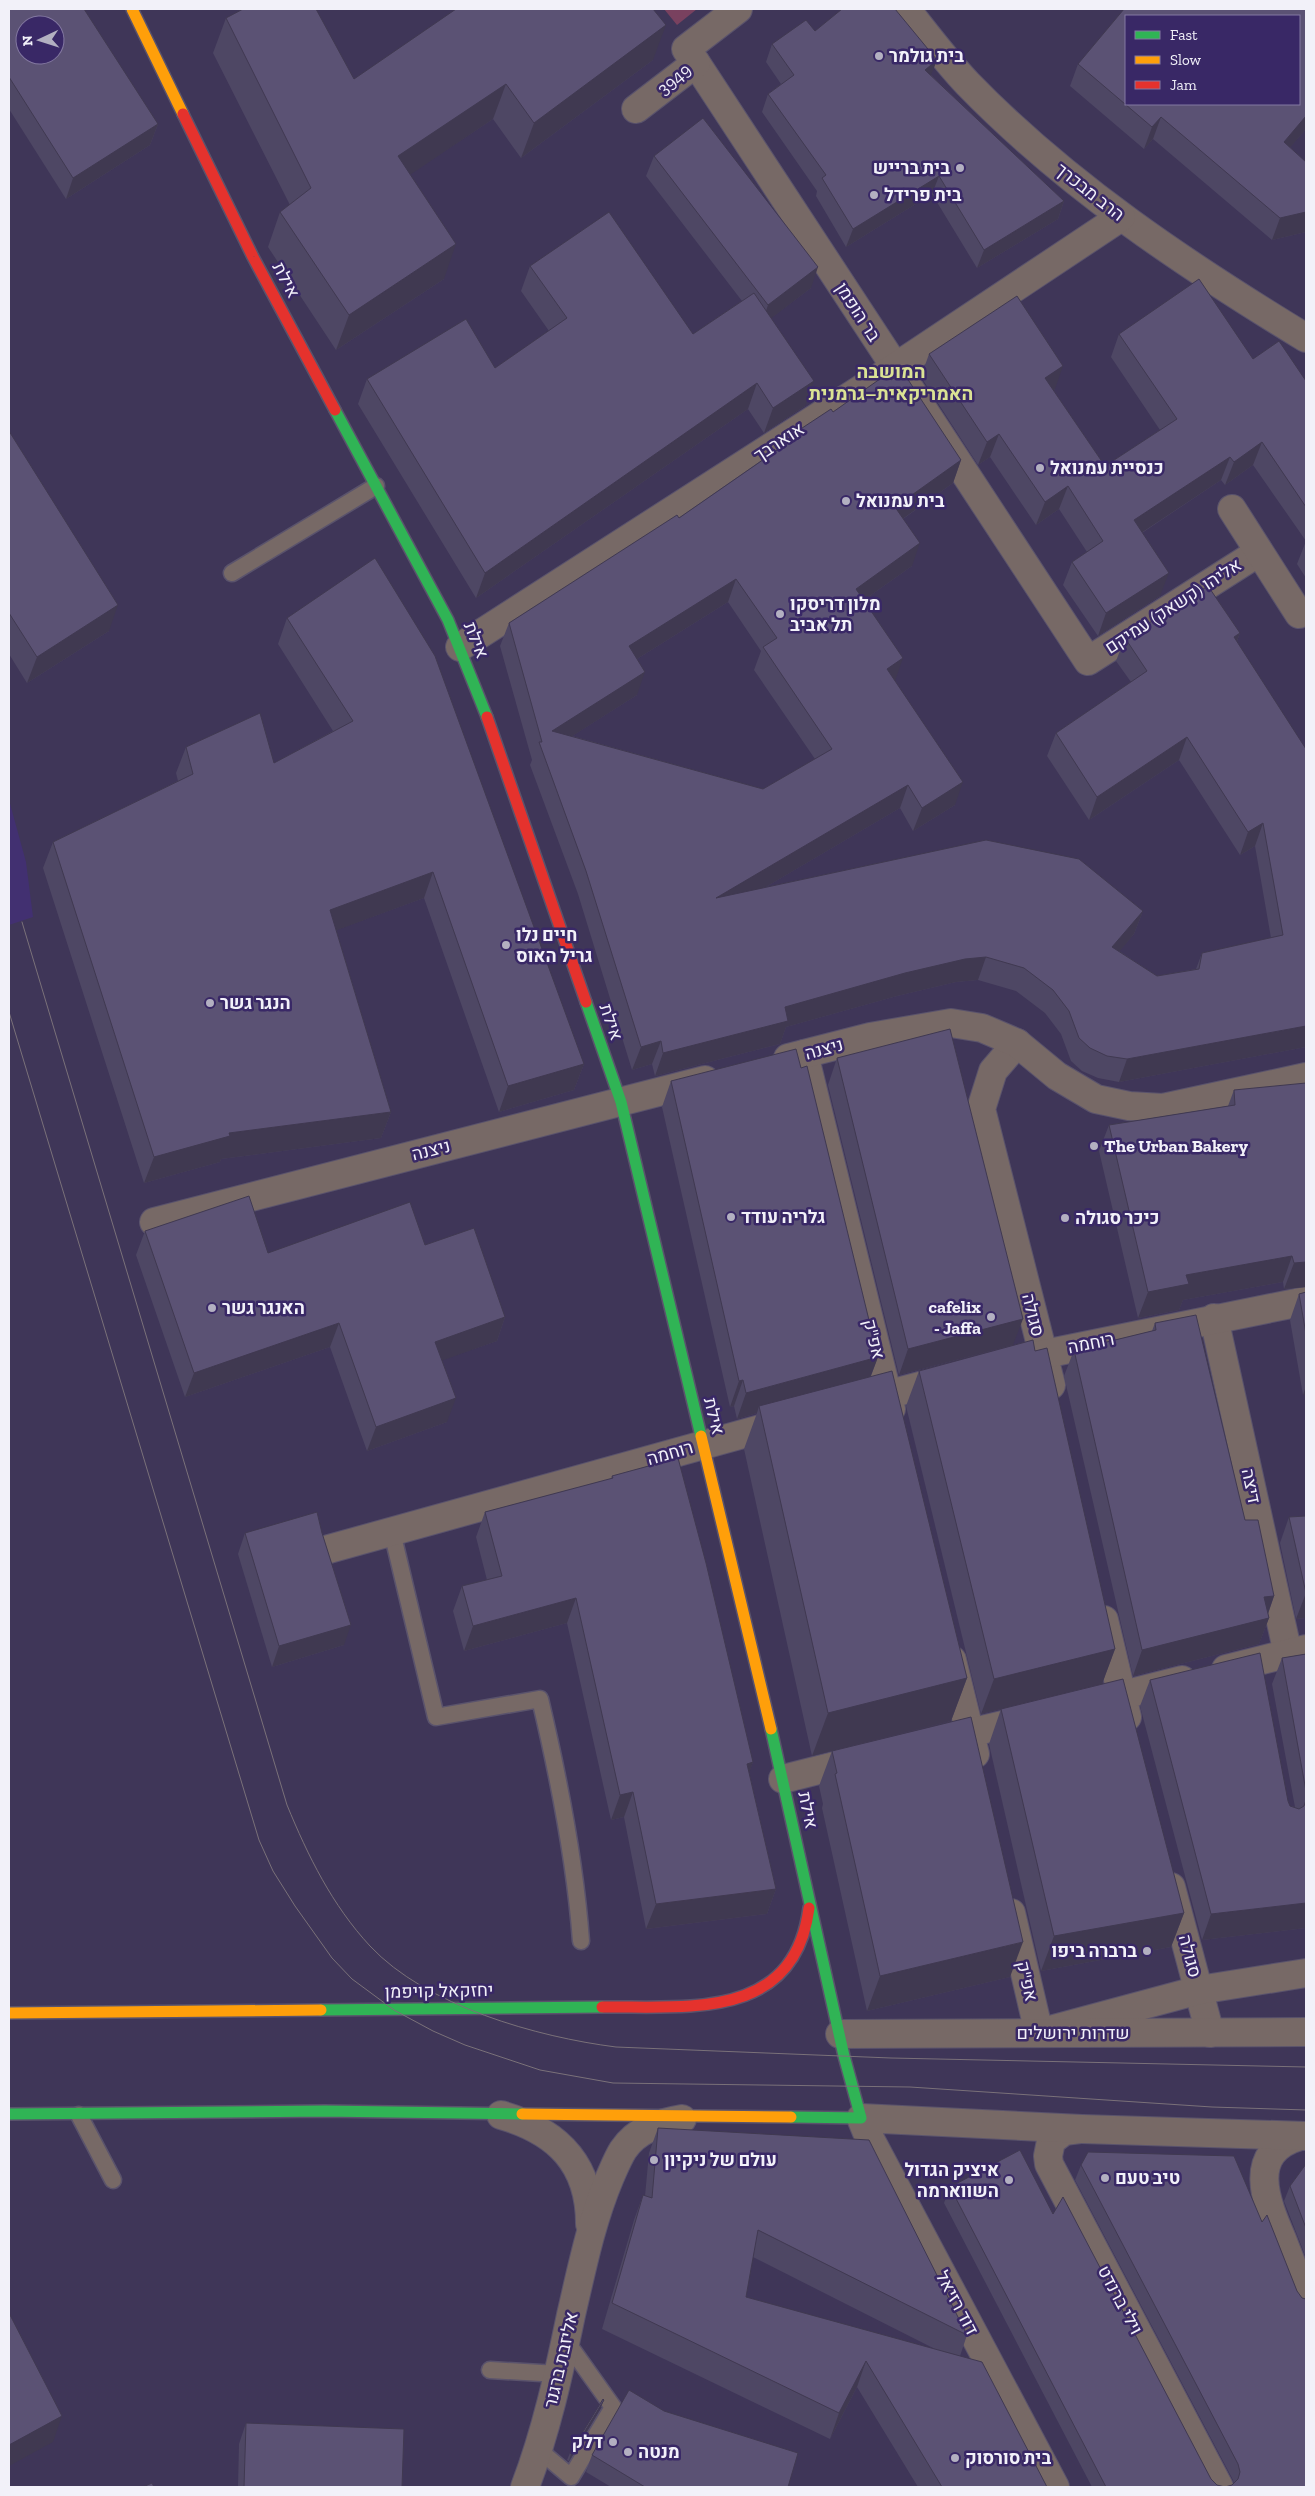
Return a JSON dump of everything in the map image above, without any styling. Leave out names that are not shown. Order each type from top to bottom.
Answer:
[{"type":"street","name":"אילת","points":[[132,9],[253,257],[448,620],[478,691],[621,1102],[783,1779],[840,2034],[861,2118]]},
{"type":"street","name":"3949","points":[[636,109],[696,63],[686,49],[738,9]]},
{"type":"street","name":"הרב מבכרך","points":[[906,9],[968,84],[1048,159],[1121,217],[1236,295],[1306,338]]},
{"type":"street","name":"בר הופמן","points":[[696,63],[894,368],[1088,661]]},
{"type":"street","name":"אוארבך","points":[[460,647],[894,368],[1121,217]]},
{"type":"street","name":"אליהו (קשאק) עמיקם","points":[[1232,509],[1299,614]]},
{"type":"street","name":"אליהו (קשאק) עמיקם","points":[[1088,661],[1259,552]]},
{"type":"street","name":"ניצנה","points":[[766,1064],[870,1037],[951,1023],[982,1028],[1017,1043],[1057,1076],[1096,1099],[1129,1106],[1163,1108],[1306,1077]]},
{"type":"street","name":"סגולה","points":[[1017,1043],[993,1070],[981,1109],[1055,1406]]},
{"type":"street","name":"אפ\"ק","points":[[804,1054],[897,1433]]},
{"type":"street","name":"ניצנה","points":[[154,1222],[728,1074]]},
{"type":"street","name":"רוחמה","points":[[1000,1365],[1043,1353],[1306,1301]]},
{"type":"street","name":"דיצה","points":[[1214,1318],[1297,1652]]},
{"type":"street","points":[[849,1405],[972,1372]]},
{"type":"street","name":"רוחמה","points":[[330,1549],[811,1415]]},
{"type":"street","points":[[1097,1591],[1134,1743]]},
{"type":"street","points":[[946,1636],[981,1781]]},
{"type":"street","points":[[1080,1706],[1121,1695],[1259,1670],[1297,1652]]},
{"type":"street","points":[[932,1742],[1052,1713]]},
{"type":"street","points":[[783,1779],[886,1754]]},
{"type":"street","name":"סגולה","points":[[1166,1866],[1210,2033]]},
{"type":"street","name":"אפ\"ק","points":[[1005,1888],[1039,2033]]},
{"type":"street","name":"יחזקאל קויפמן","points":[[9,2013],[695,2006],[724,2003],[762,1990],[785,1968],[800,1944],[807,1926],[810,1900]]},
{"type":"street","points":[[1039,2033],[1199,1990],[1306,1973]]},
{"type":"street","name":"שדרות ירושלים","points":[[840,2034],[1306,2032]]},
{"type":"street","points":[[9,2114],[316,2112],[705,2114],[861,2118],[1082,2129],[1303,2136]]},
{"type":"street","name":"אליזבת ברגנר","points":[[496,2113],[536,2127],[565,2149],[576,2163],[584,2181],[590,2205],[590,2230]]},
{"type":"street","name":"אליזבת ברגנר","points":[[525,2487],[539,2450],[566,2341],[590,2230],[623,2150],[636,2135],[663,2123],[705,2114]]},
{"type":"street","name":"דוד רזיאל","points":[[861,2118],[868,2135],[1054,2487]]},
{"type":"street","name":"וילי ברנדט","points":[[1082,2129],[1057,2135],[1051,2141],[1049,2164],[1219,2487]]},
{"type":"street","points":[[1303,2136],[1286,2140],[1271,2155],[1265,2168],[1264,2184],[1268,2205],[1306,2301]]},
{"type":"lane","points":[[232,572],[376,486]]},
{"type":"lane","points":[[392,1532],[436,1717],[540,1699],[561,1793],[578,1900],[581,1941]]},
{"type":"lane","points":[[79,2114],[113,2180]]},
{"type":"lane","points":[[539,2450],[572,2476],[613,2407],[566,2341]]},
{"type":"lane","points":[[490,2370],[558,2374]]},
{"type":"shaded area","points":[[664,9],[697,9],[677,25]]},
{"type":"shaded area","points":[[9,800],[26,862],[33,917],[9,925]]},
{"type":"building","points":[[9,9],[84,9],[158,124],[73,178],[9,77]]},
{"type":"building","points":[[243,9],[316,9],[354,79],[456,9],[653,9],[666,25],[534,123],[506,84],[398,156],[456,244],[349,315],[280,212],[311,188],[226,18]]},
{"type":"building","points":[[842,9],[895,9],[937,60],[925,70],[1064,201],[984,250],[939,176],[853,229],[822,178],[826,175],[768,94],[794,75],[772,44],[806,20],[815,31]]},
{"type":"building","points":[[1124,9],[1306,9],[1306,116],[1284,142],[1306,162],[1306,212],[1280,218],[1161,117],[1152,127],[1126,105],[1300,105],[1300,15],[1125,15],[1125,104],[1078,64]]},
{"type":"building","points":[[703,118],[818,267],[768,305],[654,156]]},
{"type":"building","points":[[609,212],[693,334],[754,293],[814,381],[773,408],[757,383],[485,573],[367,379],[466,319],[495,368],[567,318],[530,266]]},
{"type":"building","points":[[1199,279],[1253,359],[1279,341],[1306,381],[1306,507],[1262,442],[1234,462],[1230,457],[1134,520],[1169,573],[1106,613],[1072,562],[1103,541],[1068,486],[1045,502],[999,434],[987,442],[929,354],[1017,296],[1063,366],[1045,378],[1105,466],[1177,419],[1119,334]]},
{"type":"building","points":[[903,372],[961,460],[895,507],[920,543],[856,589],[903,658],[887,669],[963,782],[922,808],[908,785],[716,898],[986,840],[1079,859],[1143,911],[1112,947],[1157,976],[1199,969],[1202,953],[1283,935],[1263,823],[1248,832],[1187,737],[1097,797],[1056,733],[1147,671],[1125,638],[1208,586],[1240,633],[1234,637],[1306,749],[1306,1026],[1127,1059],[1107,1056],[1090,1048],[1079,1038],[1069,1011],[1053,990],[1024,968],[986,957],[965,959],[905,973],[785,1007],[788,1021],[663,1053],[661,1041],[641,1047],[586,871],[539,742],[542,742],[509,623],[677,515],[679,518],[793,439],[790,436],[831,409],[833,412],[887,374],[891,380]],"holes":[[[736,579],[777,638],[763,647],[832,749],[763,789],[552,731],[645,672],[629,646]]]},
{"type":"building","points":[[9,431],[118,605],[37,657],[9,613]]},
{"type":"building","points":[[375,558],[435,656],[584,1064],[508,1086],[433,872],[330,910],[391,1112],[229,1133],[230,1136],[154,1157],[53,842],[193,774],[186,747],[260,713],[274,763],[353,721],[287,618]]},
{"type":"building","points":[[950,1029],[1023,1319],[908,1349],[837,1058]]},
{"type":"building","points":[[796,1049],[801,1068],[807,1066],[878,1357],[746,1393],[743,1380],[739,1381],[671,1081]]},
{"type":"building","points":[[1306,1083],[1306,1262],[1294,1263],[1292,1256],[1186,1275],[1189,1284],[1148,1292],[1109,1125],[1235,1105],[1234,1090]]},
{"type":"building","points":[[249,1196],[268,1253],[410,1202],[425,1245],[474,1228],[505,1317],[435,1342],[456,1398],[376,1427],[339,1323],[194,1373],[145,1231]]},
{"type":"building","points":[[1306,1292],[1306,1334],[1299,1294]]},
{"type":"building","points":[[1196,1315],[1245,1520],[1258,1520],[1274,1596],[1264,1597],[1269,1618],[1142,1650],[1074,1350],[1156,1330],[1155,1323]]},
{"type":"building","points":[[1033,1340],[1035,1351],[1047,1348],[1115,1649],[994,1679],[919,1371]]},
{"type":"building","points":[[892,1371],[967,1678],[828,1713],[759,1406]]},
{"type":"building","points":[[678,1458],[706,1563],[753,1762],[747,1764],[776,1889],[656,1904],[633,1792],[620,1795],[576,1598],[473,1626],[462,1586],[502,1576],[485,1512],[613,1478],[612,1476]]},
{"type":"building","points":[[317,1512],[351,1625],[279,1646],[245,1533]]},
{"type":"building","points":[[1306,1516],[1306,1593],[1289,1517]]},
{"type":"building","points":[[1260,1653],[1288,1801],[1290,1806],[1299,1809],[1304,1806],[1306,1800],[1306,1903],[1211,1914],[1150,1680]]},
{"type":"building","points":[[1306,1654],[1306,1791],[1282,1658]]},
{"type":"building","points":[[1123,1679],[1184,1913],[1054,1936],[1001,1709]]},
{"type":"building","points":[[971,1717],[1023,1942],[880,1976],[835,1774],[837,1773],[832,1751]]},
{"type":"building","points":[[658,2128],[869,2140],[967,2335],[758,2230],[746,2297],[982,2362],[1047,2487],[942,2487],[866,2361],[839,2413],[612,2303],[643,2195],[652,2198]]},
{"type":"building","points":[[1020,2150],[1053,2214],[1063,2197],[1211,2479],[1217,2485],[1225,2487],[1106,2487],[950,2187]]},
{"type":"building","points":[[1088,2152],[1234,2156],[1262,2222],[1267,2215],[1297,2291],[1302,2298],[1306,2299],[1306,2487],[1225,2487],[1232,2485],[1238,2479],[1240,2472],[1238,2464],[1081,2165]]},
{"type":"building","points":[[1306,2164],[1306,2228],[1290,2186]]},
{"type":"building","points":[[9,2313],[62,2416],[9,2445]]},
{"type":"building","points":[[629,2390],[664,2411],[798,2453],[788,2487],[645,2487],[592,2455]]},
{"type":"building","points":[[604,2400],[571,2454],[570,2453]]},
{"type":"building","points":[[246,2423],[404,2429],[402,2487],[244,2487]]},
{"type":"building","points":[[152,2483],[154,2487],[143,2487]]},
{"type":"tram line","points":[[22,922],[287,1805],[312,1861],[344,1914],[370,1946],[393,1967],[421,1986],[452,2002],[484,2015],[552,2035],[616,2047],[891,2058],[1306,2067]]},
{"type":"tram line","points":[[9,1012],[259,1840],[273,1871],[295,1906],[332,1958],[352,1979],[394,2010],[433,2031],[465,2045],[540,2070],[613,2083],[910,2087],[1212,2107],[1306,2110]]},
{"type":"traffic: fast","points":[[335,410],[448,620],[487,717]]},
{"type":"traffic: fast","points":[[586,1002],[621,1102],[701,1436]]},
{"type":"traffic: fast","points":[[771,1729],[844,2056],[861,2118],[791,2117]]},
{"type":"traffic: fast","points":[[321,2010],[602,2007]]},
{"type":"traffic: fast","points":[[9,2114],[325,2111],[522,2114]]},
{"type":"traffic: slow","points":[[132,9],[183,114]]},
{"type":"traffic: slow","points":[[701,1436],[771,1729]]},
{"type":"traffic: slow","points":[[9,2013],[321,2010]]},
{"type":"traffic: slow","points":[[522,2114],[791,2117]]},
{"type":"traffic: jam","points":[[183,114],[253,257],[335,410]]},
{"type":"traffic: jam","points":[[487,717],[586,1002]]},
{"type":"traffic: jam","points":[[602,2007],[701,2005],[732,2000],[760,1989],[782,1971],[799,1945],[809,1908]]},
{"type":"place","name":"בית גולמר","points":[[879,56]]},
{"type":"place","name":"בית ברייש","points":[[960,168]]},
{"type":"place","name":"בית פרידל","points":[[874,195]]},
{"type":"place","name":"כנסיית עמנואל","points":[[1040,468]]},
{"type":"place","name":"בית עמנואל","points":[[846,501]]},
{"type":"place","name":"מלון דריסקו תל אביב","points":[[780,614]]},
{"type":"place","name":"חיים נלו גריל האוס","points":[[506,945]]},
{"type":"place","name":"הנגר גשר","points":[[210,1003]]},
{"type":"place","name":"The Urban Bakery","points":[[1094,1146]]},
{"type":"place","name":"גלריה עודד","points":[[731,1217]]},
{"type":"place","name":"כיכר סגולה","points":[[1065,1218]]},
{"type":"place","name":"האנגר גשר","points":[[212,1308]]},
{"type":"place","name":"cafelix - Jaffa","points":[[991,1317]]},
{"type":"place","name":"ברברה ביפו","points":[[1147,1951]]},
{"type":"place","name":"עולם של ניקיון","points":[[654,2160]]},
{"type":"place","name":"טיב טעם","points":[[1105,2178]]},
{"type":"place","name":"איציק הגדול השווארמה","points":[[1009,2180]]},
{"type":"place","name":"דלק","points":[[613,2442]]},
{"type":"place","name":"מנטה","points":[[628,2452]]},
{"type":"place","name":"בית סורסוק","points":[[955,2458]]},
{"type":"district","name":"המושבה האמריקאית–גרמנית","points":[[891,382]]}]
